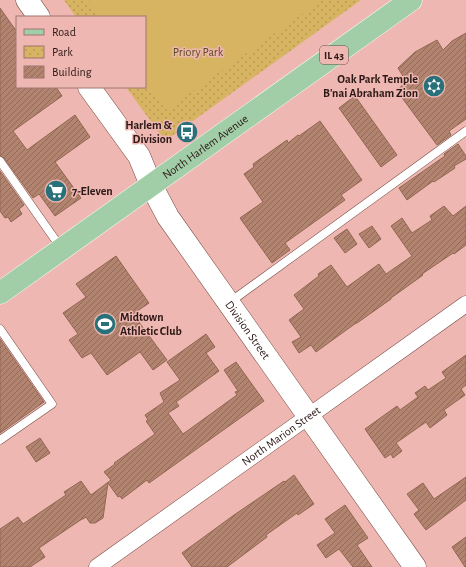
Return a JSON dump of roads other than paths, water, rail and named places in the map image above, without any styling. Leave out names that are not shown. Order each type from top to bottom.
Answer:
[{"type":"main road","name":"North Harlem Avenue","points":[[0,293],[410,0]]},
{"type":"street","points":[[27,0],[38,16]]},
{"type":"street","name":"Division Street","points":[[91,88],[140,156],[151,185],[168,217],[415,567]]},
{"type":"street","name":"North Marion Street","points":[[97,567],[466,304]]},
{"type":"lane","points":[[229,303],[466,131]]},
{"type":"lane","points":[[0,161],[62,249]]},
{"type":"lane","points":[[0,329],[52,404],[0,440]]},
{"type":"place","name":"Oak Park Temple B'nai Abraham Zion","points":[[434,86]]},
{"type":"place","name":"Harlem & Division","points":[[187,132]]},
{"type":"place","name":"7-Eleven","points":[[56,191]]},
{"type":"place","name":"Midtown Athletic Club","points":[[105,324]]},
{"type":"park label","name":"Priory Park","points":[[198,52]]}]
